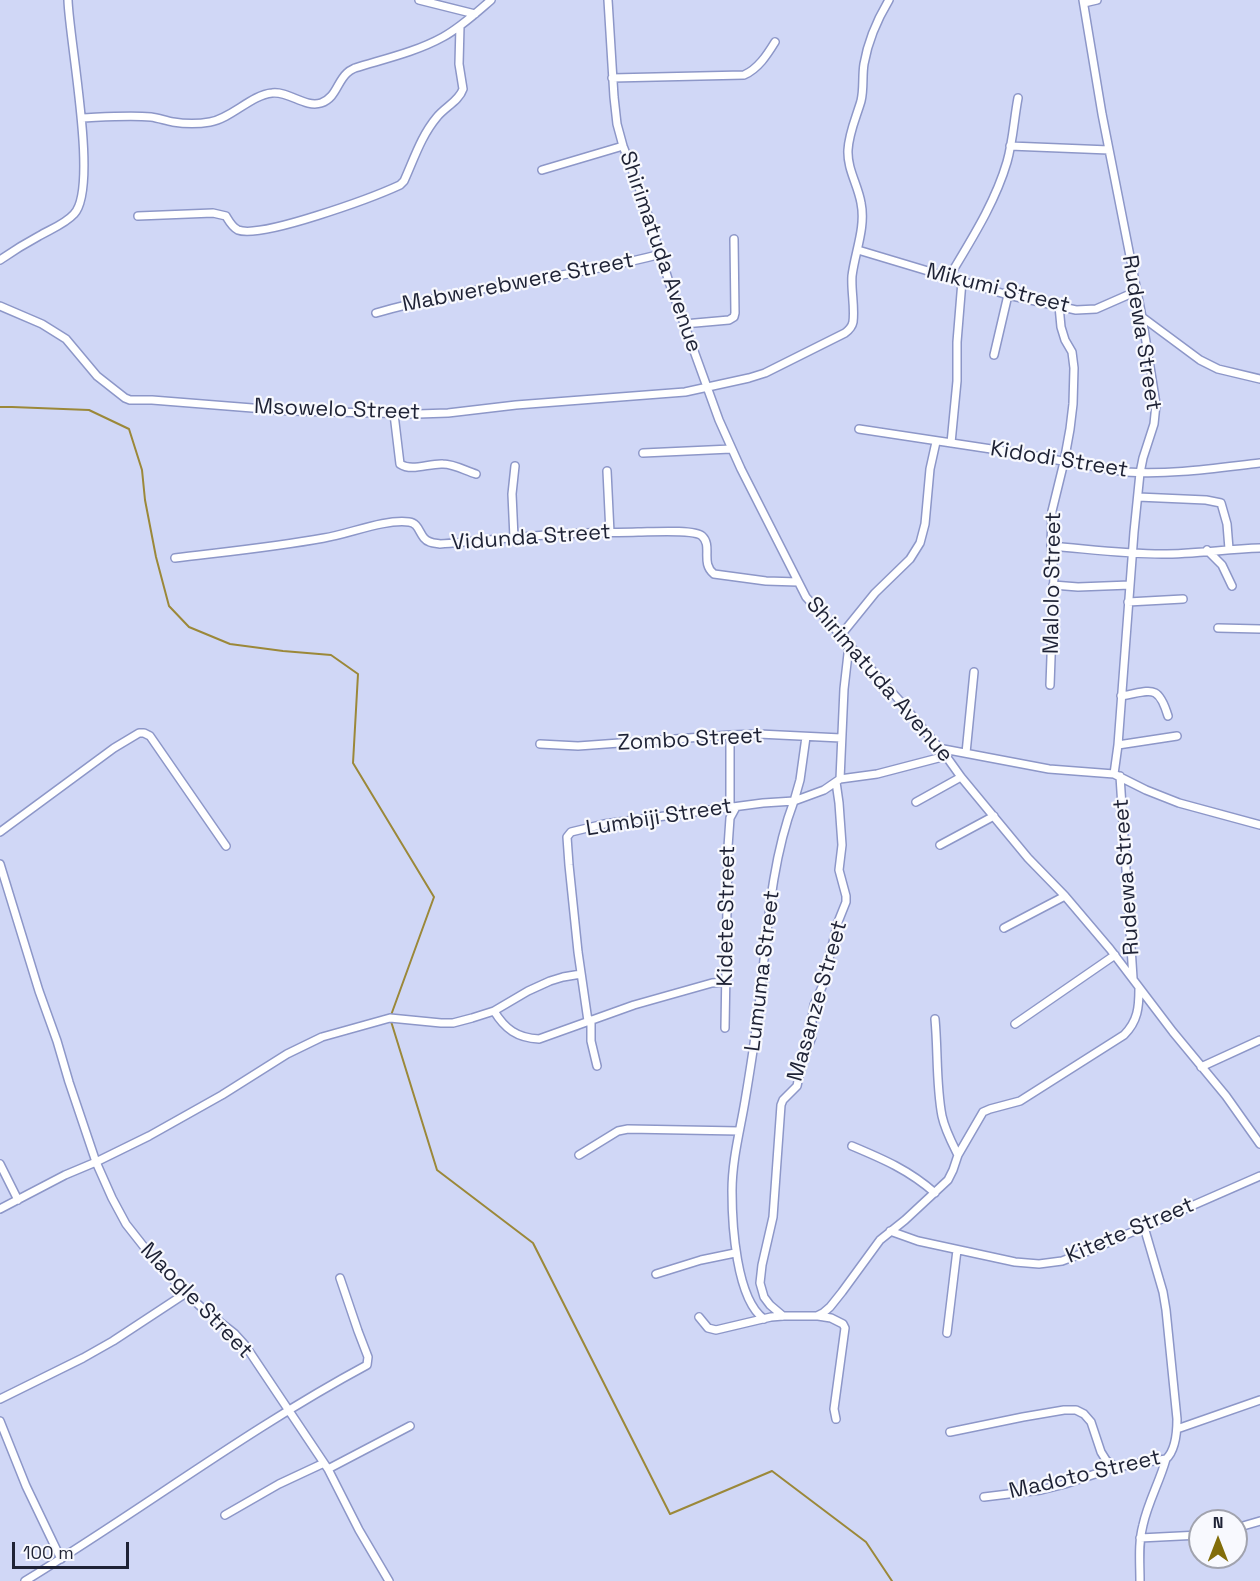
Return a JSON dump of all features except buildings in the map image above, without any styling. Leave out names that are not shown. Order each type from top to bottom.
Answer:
[{"type":"street","points":[[0,260],[59,225],[75,213],[80,203],[82,118],[68,20],[68,0]]},
{"type":"street","points":[[419,0],[475,14]]},
{"type":"street","points":[[82,118],[130,116],[153,117],[186,123],[213,122],[272,93],[314,104],[321,103],[335,93],[347,73],[355,68],[427,45],[444,37],[491,0]]},
{"type":"street","name":"Shirimatuda Avenue","points":[[608,0],[612,78],[617,124],[623,146],[684,324],[731,449],[806,597],[899,700],[1028,858],[1065,896],[1115,956],[1226,1096],[1260,1144]]},
{"type":"street","name":"Msowelo Street","points":[[0,306],[42,324],[66,339],[97,376],[130,400],[290,411],[448,413],[516,405],[675,393],[707,388],[765,373],[845,333],[853,322],[852,278],[861,225],[861,203],[848,160],[849,134],[860,103],[868,48],[876,24],[889,0]]},
{"type":"street","points":[[1084,2],[1097,0]]},
{"type":"street","name":"Rudewa Street","points":[[1084,2],[1109,150],[1142,317],[1156,414],[1140,473],[1118,745],[1117,775],[1124,815],[1133,978]]},
{"type":"street","points":[[138,216],[213,213],[226,216],[235,229],[249,231],[349,206],[400,185],[404,181],[426,132],[437,116],[459,97],[463,89],[459,64],[460,26]]},
{"type":"street","points":[[612,78],[744,75],[758,65],[775,42]]},
{"type":"street","points":[[949,277],[994,197],[1005,169],[1018,98]]},
{"type":"street","points":[[542,170],[623,146]]},
{"type":"street","points":[[1010,146],[1109,150]]},
{"type":"street","points":[[684,324],[734,318],[734,239]]},
{"type":"street","name":"Mikumi Street","points":[[858,250],[1008,295],[1086,311],[1137,291]]},
{"type":"street","name":"Mabwerebwere Street","points":[[376,313],[416,301],[562,276],[661,254]]},
{"type":"street","points":[[951,443],[962,281]]},
{"type":"street","points":[[994,355],[1008,295]]},
{"type":"street","name":"Malolo Street","points":[[1050,685],[1053,585],[1052,511],[1064,462],[1073,404],[1074,368],[1072,352],[1061,327],[1059,306]]},
{"type":"street","points":[[1142,317],[1200,360],[1218,369],[1260,379]]},
{"type":"street","points":[[394,414],[400,464],[403,467],[446,464],[476,474]]},
{"type":"street","name":"Kidodi Street","points":[[859,429],[1105,470],[1140,473],[1260,463]]},
{"type":"street","points":[[841,635],[874,593],[910,559],[920,543],[925,524],[930,469],[936,442]]},
{"type":"street","points":[[643,453],[731,449]]},
{"type":"street","points":[[514,538],[512,494],[515,466]]},
{"type":"street","points":[[607,471],[610,533]]},
{"type":"street","points":[[1138,497],[1206,500],[1221,503],[1227,524],[1228,549]]},
{"type":"street","name":"Vidunda Street","points":[[174,558],[326,538],[398,522],[412,522],[424,538],[432,543],[440,544],[566,534],[666,532],[699,534],[707,545],[707,565],[714,574],[798,582]]},
{"type":"street","points":[[1051,546],[1132,554],[1260,548]]},
{"type":"street","points":[[1207,550],[1222,565],[1232,586]]},
{"type":"street","points":[[1053,585],[1078,587],[1130,585]]},
{"type":"street","points":[[1128,602],[1183,599]]},
{"type":"street","points":[[1218,628],[1260,629]]},
{"type":"street","points":[[838,780],[849,645]]},
{"type":"street","points":[[966,753],[974,672]]},
{"type":"street","points":[[1121,696],[1147,692],[1158,694],[1162,699],[1167,716]]},
{"type":"street","points":[[0,832],[105,754],[131,737],[144,733],[150,736],[160,749],[187,792],[226,846]]},
{"type":"street","name":"Zombo Street","points":[[540,744],[578,746],[759,734],[841,738]]},
{"type":"street","name":"Kidete Street","points":[[725,1028],[728,847],[733,807],[730,735]]},
{"type":"street","points":[[1118,745],[1178,736]]},
{"type":"street","name":"Lumuma Street","points":[[764,1319],[759,1316],[750,1299],[740,1275],[735,1253],[732,1176],[754,1046],[778,861],[800,780],[806,737]]},
{"type":"street","points":[[938,748],[1049,769],[1117,775],[1179,803],[1260,825]]},
{"type":"street","points":[[794,801],[824,790],[838,780],[877,774],[946,756]]},
{"type":"street","points":[[916,802],[961,777]]},
{"type":"street","name":"Masanze Street","points":[[783,1316],[764,1297],[760,1283],[773,1217],[781,1105],[797,1086],[802,1062],[812,1037],[814,1005],[822,987],[838,922],[846,902],[839,870],[842,845],[838,780]]},
{"type":"street","name":"Lumbiji Street","points":[[597,1066],[581,974],[567,837],[571,832],[604,824],[794,801]]},
{"type":"street","points":[[940,845],[994,816]]},
{"type":"street","name":"Maogle Street","points":[[0,864],[26,952],[96,1162],[126,1224],[152,1257],[186,1293],[235,1334],[244,1345],[326,1466],[359,1530],[389,1581]]},
{"type":"street","points":[[1004,928],[1065,896]]},
{"type":"street","points":[[1015,1024],[1115,956]]},
{"type":"street","points":[[0,1209],[192,1113],[287,1054],[322,1037],[390,1018],[453,1023],[494,1011],[563,976],[581,974]]},
{"type":"street","points":[[494,1011],[502,1024],[512,1031],[539,1039],[652,1000],[712,983],[725,982]]},
{"type":"street","points":[[817,1316],[830,1307],[880,1240],[948,1180],[958,1155],[984,1112],[1020,1101],[1124,1035],[1136,1020],[1139,989]]},
{"type":"street","points":[[935,1019],[942,1118],[958,1155]]},
{"type":"street","points":[[1202,1067],[1260,1040]]},
{"type":"street","points":[[579,1155],[618,1131],[628,1129],[739,1131]]},
{"type":"street","points":[[852,1146],[897,1165],[935,1193]]},
{"type":"street","points":[[0,1164],[18,1200]]},
{"type":"street","name":"Kitete Street","points":[[890,1231],[918,1241],[1015,1262],[1049,1263],[1062,1261],[1091,1250],[1260,1176]]},
{"type":"street","name":"Madoto Street","points":[[984,1497],[1041,1490],[1116,1467],[1166,1459],[1170,1456],[1177,1429],[1165,1301],[1144,1227]]},
{"type":"street","points":[[947,1333],[957,1250]]},
{"type":"street","points":[[656,1274],[701,1260],[735,1253]]},
{"type":"street","points":[[25,1581],[246,1436],[367,1365],[368,1357],[340,1278]]},
{"type":"street","points":[[0,1399],[113,1341],[186,1293]]},
{"type":"street","points":[[699,1317],[708,1328],[716,1330],[783,1316],[817,1316],[831,1318],[843,1324],[845,1328],[834,1409],[836,1419]]},
{"type":"street","points":[[1177,1429],[1260,1400]]},
{"type":"street","points":[[950,1432],[1012,1419],[1076,1410],[1084,1414],[1091,1422],[1101,1452],[1106,1460],[1116,1467]]},
{"type":"street","points":[[0,1421],[34,1504],[61,1559]]},
{"type":"street","points":[[225,1515],[279,1484],[326,1466],[410,1426]]},
{"type":"street","points":[[0,1449],[9,1445]]},
{"type":"street","points":[[1140,1581],[1140,1538],[1166,1459]]},
{"type":"street","points":[[1140,1538],[1188,1536]]},
{"type":"waterway","points":[[0,407],[89,410],[129,429],[142,470],[145,500],[156,557],[169,606],[189,627],[230,644],[331,655],[358,674],[353,763],[434,897],[390,1018],[437,1170],[533,1243],[670,1514],[772,1471],[866,1542],[892,1581]]}]
